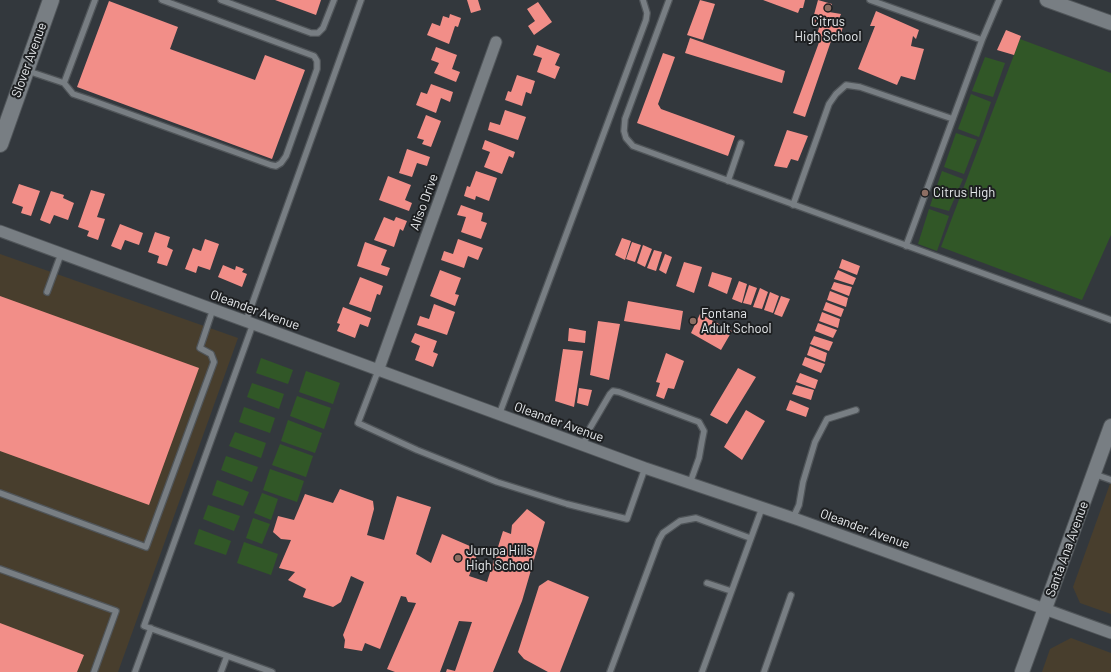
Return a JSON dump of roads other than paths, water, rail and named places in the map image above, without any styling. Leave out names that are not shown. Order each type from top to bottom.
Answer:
[{"type":"main road","name":"Slover Avenue","points":[[1,135],[51,0]]},
{"type":"street","points":[[1047,0],[1111,23]]},
{"type":"street","name":"Aliso Drive","points":[[378,371],[496,42]]},
{"type":"street","name":"Oleander Avenue","points":[[0,231],[645,468],[793,518],[1046,608],[1111,633]]},
{"type":"street","name":"Santa Ana Avenue","points":[[1022,672],[1111,426]]},
{"type":"lane","points":[[64,83],[95,0]]},
{"type":"lane","points":[[26,70],[64,83],[73,94],[88,100],[271,165],[276,166],[281,163],[286,156],[317,69],[317,61],[314,56],[162,0]]},
{"type":"lane","points":[[221,0],[311,33],[318,33],[323,28],[334,0]]},
{"type":"lane","points":[[272,672],[144,626],[361,0]]},
{"type":"lane","points":[[499,415],[646,20],[647,13],[643,0]]},
{"type":"lane","points":[[669,0],[625,119],[624,131],[626,138],[633,146],[1111,320]]},
{"type":"lane","points":[[870,0],[982,40]]},
{"type":"lane","points":[[906,246],[952,119],[999,0]]},
{"type":"lane","points":[[793,205],[828,106],[836,94],[846,86],[860,87],[952,119]]},
{"type":"lane","points":[[728,181],[742,144]]},
{"type":"lane","points":[[47,292],[61,254]]},
{"type":"lane","points":[[0,493],[146,547],[214,362],[211,354],[200,348],[212,309]]},
{"type":"lane","points":[[378,371],[358,423],[417,450],[496,482],[567,504],[626,519],[645,468]]},
{"type":"lane","points":[[583,445],[590,428],[610,394],[613,391],[619,392],[700,422],[704,431],[699,458],[690,483]]},
{"type":"lane","points":[[793,518],[799,505],[803,482],[815,442],[827,419],[856,410]]},
{"type":"lane","points":[[1094,473],[1111,480]]},
{"type":"lane","points":[[702,672],[762,508]]},
{"type":"lane","points":[[610,672],[659,540],[663,533],[680,521],[696,518],[750,538]]},
{"type":"lane","points":[[0,570],[116,611],[94,672]]},
{"type":"lane","points":[[707,583],[731,592]]},
{"type":"lane","points":[[764,672],[791,595]]},
{"type":"lane","points":[[135,672],[150,628]]},
{"type":"lane","points":[[221,672],[227,656]]},
{"type":"place","name":"Citrus High School","points":[[828,8]]},
{"type":"place","name":"Citrus High","points":[[925,193]]},
{"type":"place","name":"Fontana Adult School","points":[[693,321]]},
{"type":"place","name":"Jurupa Hills High School","points":[[458,558]]}]
